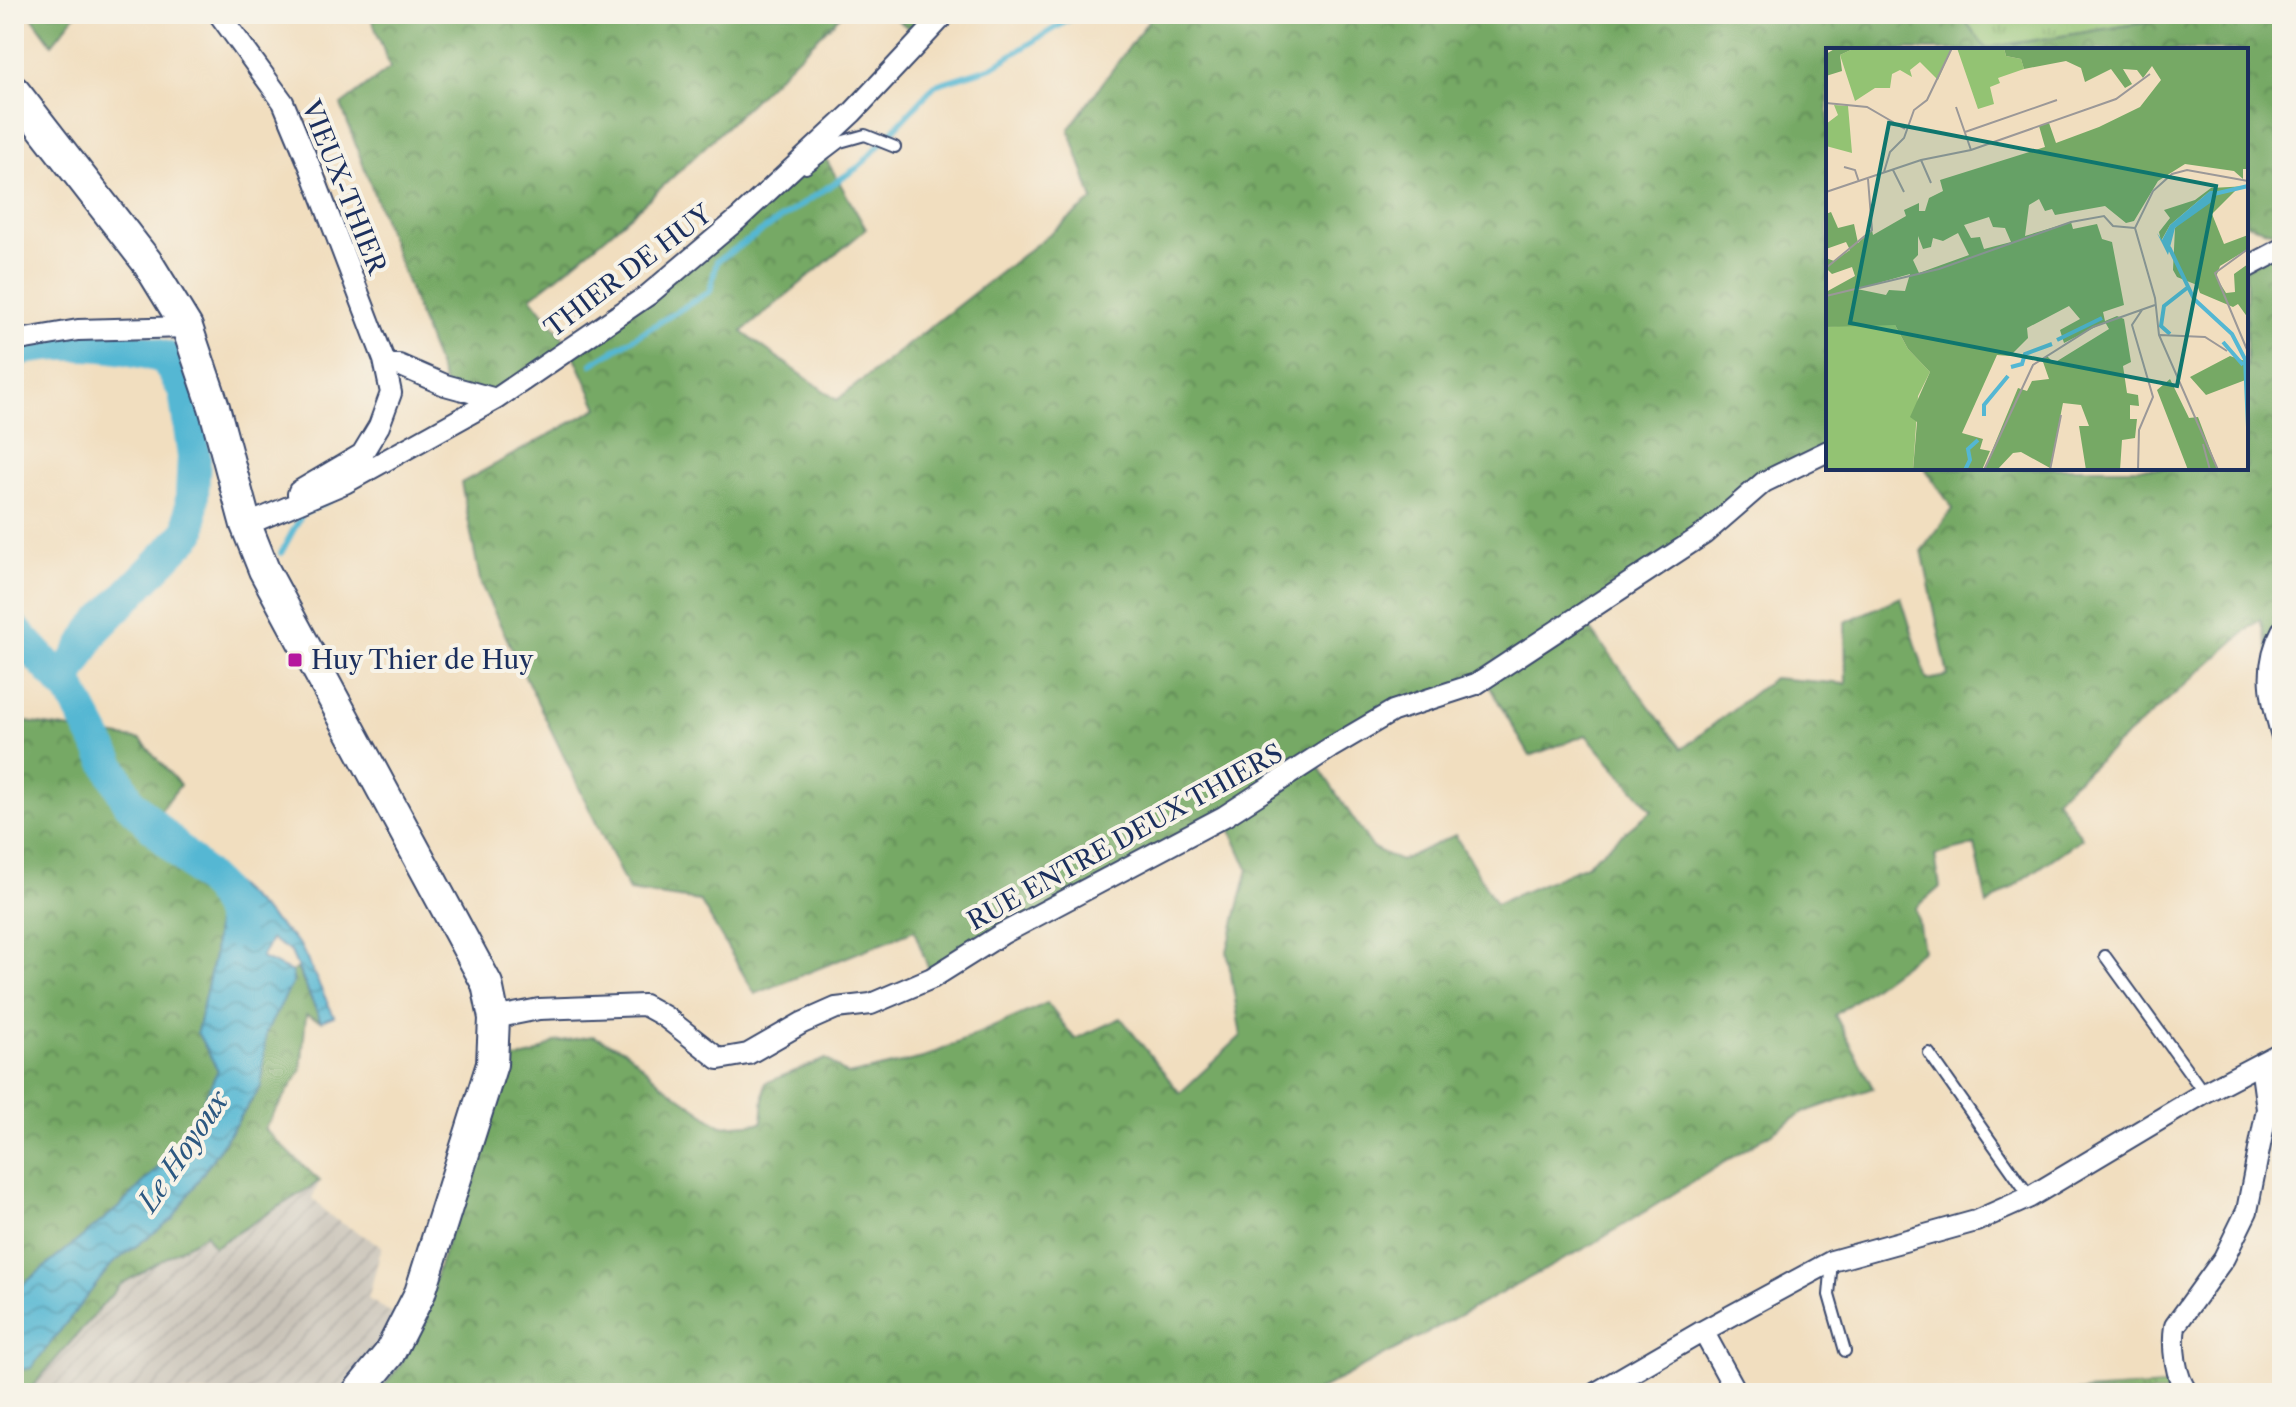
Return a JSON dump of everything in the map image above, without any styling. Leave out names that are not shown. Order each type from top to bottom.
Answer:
[{"type":"main road","points":[[14,91],[147,262],[187,327],[214,407],[246,525],[264,570],[487,984],[494,1018],[492,1064],[420,1293],[389,1354],[357,1393]]},
{"type":"street","name":"THIER DE HUY","points":[[246,525],[345,483],[496,399],[648,295],[773,187],[852,113],[945,14]]},
{"type":"street","name":"VIEUX-THIER","points":[[223,20],[283,102],[384,360],[391,393]]},
{"type":"street","points":[[2248,267],[2282,249]]},
{"type":"street","points":[[14,341],[78,330],[187,327]]},
{"type":"street","points":[[384,360],[445,385],[496,399]]},
{"type":"street","name":"THIER DE HUY","points":[[295,505],[299,491],[362,454],[379,426],[391,393]]},
{"type":"street","name":"RUE ENTRE DEUX THIERS","points":[[494,1018],[539,1009],[644,1005],[664,1016],[719,1059],[748,1054],[802,1023],[836,1008],[871,1004],[932,978],[1002,934],[1225,816],[1393,711],[1476,684],[1704,534],[1764,482],[1826,452]]},
{"type":"street","points":[[2282,631],[2270,658],[2270,681],[2282,736]]},
{"type":"street","points":[[1596,1393],[1832,1261],[1976,1221],[2030,1197],[2204,1093],[2282,1052]]},
{"type":"street","points":[[2182,1390],[2173,1339],[2175,1326],[2224,1258],[2247,1211],[2267,1109],[2261,1065]]},
{"type":"street","points":[[1703,1331],[1737,1393]]},
{"type":"lane","points":[[773,187],[793,178],[840,142],[865,135],[895,147]]},
{"type":"lane","points":[[2105,956],[2204,1093]]},
{"type":"lane","points":[[1929,1053],[2030,1197]]},
{"type":"lane","points":[[1832,1261],[1829,1295],[1845,1351]]},
{"type":"shaded area","points":[[320,1181],[312,1198],[331,1217],[382,1246],[368,1299],[399,1317],[418,1322],[400,1366],[378,1393],[34,1393],[31,1389],[119,1285],[206,1234],[215,1247]]},
{"type":"green space","points":[[30,14],[76,14],[52,44]]},
{"type":"green space","points":[[370,14],[842,14],[652,196],[531,297],[571,348],[496,399],[445,385],[341,105],[390,68]]},
{"type":"green space","points":[[890,14],[945,14],[921,38]]},
{"type":"green space","points":[[1153,14],[1960,14],[1986,48],[1826,48],[1826,452],[1764,482],[1581,617],[1682,749],[1773,678],[1846,684],[1845,622],[1901,597],[1927,680],[1948,676],[1922,550],[1953,509],[1926,470],[2248,470],[2248,267],[2282,249],[2282,631],[2270,658],[2260,619],[2056,798],[2082,838],[1987,905],[1975,845],[1935,855],[1940,887],[1916,908],[1923,950],[1835,1015],[1873,1088],[1805,1112],[1593,1244],[1314,1393],[378,1393],[400,1366],[429,1296],[507,1061],[533,1055],[555,1042],[593,1036],[625,1050],[663,1085],[721,1126],[762,1123],[765,1083],[826,1059],[848,1075],[923,1058],[1047,1003],[1075,1039],[1121,1018],[1180,1093],[1241,1036],[1227,951],[1248,869],[1225,817],[932,978],[914,930],[755,994],[700,901],[629,891],[481,585],[461,483],[598,408],[571,348],[818,145],[866,229],[742,332],[837,400],[1093,200],[1069,129]],"holes":[[[1485,679],[1530,756],[1586,735],[1652,810],[1586,865],[1496,904],[1455,835],[1400,861],[1373,848],[1314,760],[1393,711]]]},
{"type":"green space","points":[[1960,14],[2198,14],[1986,48]]},
{"type":"green space","points":[[2198,14],[2282,14],[2282,234],[2248,225],[2248,48],[1986,48]]},
{"type":"green space","points":[[14,720],[141,740],[180,785],[158,814],[218,889],[214,956],[197,1032],[218,1070],[184,1142],[118,1208],[14,1292]]},
{"type":"green space","points":[[297,968],[321,1021],[306,1015],[301,1071],[264,1129],[320,1181],[214,1247],[206,1234],[120,1285],[31,1388],[14,1389],[14,1371],[31,1368],[112,1264],[172,1219],[261,1087],[265,1032],[293,982],[292,972]]},
{"type":"green space","points":[[2181,1385],[2176,1393],[2050,1393]]},
{"type":"water","points":[[228,878],[300,945],[334,1016],[321,1021],[291,952],[271,939],[261,958],[292,972],[293,982],[266,1032],[261,1086],[172,1219],[112,1264],[31,1368],[14,1371],[14,1292],[118,1208],[184,1142],[218,1070],[197,1032],[214,956],[218,889]]},
{"type":"waterway","points":[[592,364],[710,291],[717,261],[860,166],[935,85],[992,67],[1070,19],[1071,14]]},
{"type":"waterway","name":"Le Hoyoux","points":[[14,350],[91,344],[148,353],[166,358],[185,391],[194,457],[190,531],[93,631],[63,683]]},
{"type":"waterway","points":[[281,553],[302,514],[330,500]]},
{"type":"waterway","name":"Le Hoyoux","points":[[14,630],[71,691],[129,802],[218,889],[236,931]]},
{"type":"place","name":"Huy Thier de Huy","points":[[295,660]]}]
